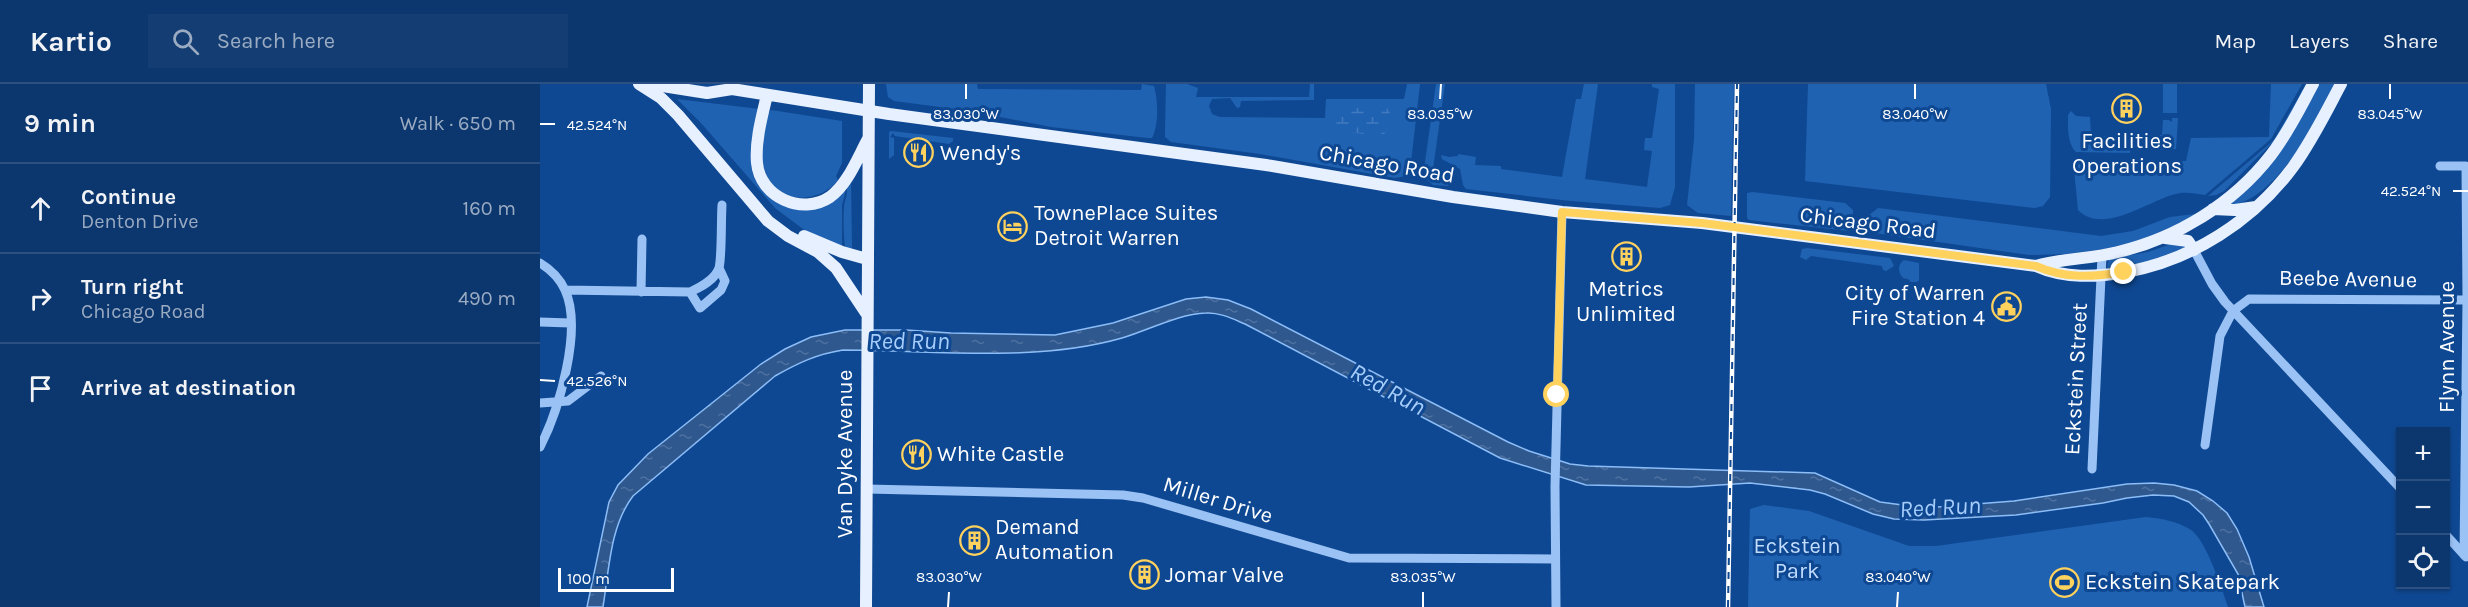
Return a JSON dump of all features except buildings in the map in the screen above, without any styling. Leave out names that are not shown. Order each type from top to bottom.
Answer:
[{"type":"main road","points":[[639,84],[661,98],[678,115],[768,221],[788,236],[818,252],[836,268],[866,313]]},
{"type":"main road","name":"Van Dyke Avenue","points":[[866,607],[869,84]]},
{"type":"main road","name":"Chicago Road","points":[[2036,266],[2055,260],[2102,256],[2133,248],[2163,238],[2214,209],[2247,182],[2271,155],[2288,130],[2313,84]]},
{"type":"main road","name":"Chicago Road","points":[[657,85],[707,93],[727,87],[868,111],[1266,165],[1405,190],[1562,212],[1702,223],[2036,266],[2054,274],[2101,275],[2155,265],[2194,250],[2233,226],[2283,180],[2298,159],[2341,84]]},
{"type":"main road","points":[[657,85],[779,221],[814,241],[867,259]]},
{"type":"main road","points":[[767,95],[757,147],[758,170],[769,190],[785,201],[803,205],[813,204],[830,197],[846,178],[868,138]]},
{"type":"main road","points":[[2214,209],[2235,210],[2257,206]]},
{"type":"main road","points":[[2163,238],[2188,241],[2194,250]]},
{"type":"street","name":"Flynn Avenue","points":[[2440,166],[2466,166],[2468,300],[2466,557]]},
{"type":"street","points":[[690,292],[700,308],[721,290],[725,281],[719,268],[722,205]]},
{"type":"street","points":[[1556,607],[1555,486],[1562,212]]},
{"type":"street","points":[[641,292],[642,239]]},
{"type":"street","points":[[2194,250],[2212,284],[2233,311],[2396,484]]},
{"type":"street","name":"Eckstein Street","points":[[2092,469],[2102,256]]},
{"type":"street","points":[[540,262],[554,274],[565,290],[570,308],[566,373],[558,403],[542,443],[555,442]]},
{"type":"street","points":[[565,290],[690,292],[705,285],[719,268]]},
{"type":"street","name":"Beebe Avenue","points":[[2233,311],[2249,299],[2261,297],[2301,300],[2468,300]]},
{"type":"street","points":[[2205,445],[2220,336],[2233,311]]},
{"type":"street","points":[[540,322],[570,323]]},
{"type":"street","points":[[540,403],[558,403],[576,396],[601,376]]},
{"type":"street","name":"Miller Drive","points":[[867,489],[1123,495],[1143,498],[1349,558],[1554,559]]},
{"type":"street","points":[[2450,540],[2466,557]]},
{"type":"green space","points":[[886,84],[977,84],[978,89],[1141,90],[1142,84],[1154,86],[1157,120],[1152,138],[1051,127],[971,111],[894,101],[888,97]]},
{"type":"green space","points":[[1166,84],[1187,84],[1198,88],[1196,97],[1309,97],[1310,84],[1314,84],[1314,100],[1241,101],[1240,107],[1237,108],[1230,98],[1212,99],[1209,106],[1212,114],[1220,117],[1325,118],[1326,99],[1404,99],[1407,84],[1420,84],[1410,171],[1405,176],[1395,178],[1260,154],[1171,142],[1165,137]]},
{"type":"green space","points":[[1436,84],[1445,84],[1433,169],[1450,182],[1448,186],[1433,185],[1424,177]]},
{"type":"green space","points":[[1584,84],[1598,84],[1585,179],[1647,187],[1652,151],[1644,150],[1645,138],[1652,138],[1659,89],[1652,87],[1652,84],[1675,84],[1675,187],[1670,205],[1660,208],[1466,189],[1460,169],[1442,159],[1441,155],[1449,157],[1458,156],[1458,154],[1476,157],[1475,165],[1501,166],[1501,169],[1562,177],[1576,99],[1581,99]]},
{"type":"green space","points":[[1695,84],[1734,84],[1731,216],[1698,213],[1687,205],[1694,140]]},
{"type":"green space","points":[[1808,84],[2046,84],[2051,109],[2050,197],[2043,206],[2035,208],[1805,181]]},
{"type":"green space","points":[[2163,84],[2177,84],[2177,113],[2163,113]]},
{"type":"green space","points":[[2271,84],[2302,84],[2271,139],[2205,195],[2176,194],[2112,218],[2088,217],[2078,210],[2074,169],[2079,164],[2097,163],[2100,171],[2154,171],[2156,162],[2186,161],[2191,138],[2269,137]]},
{"type":"green space","points":[[2308,84],[2276,139],[2224,191],[2208,196],[2274,140]]},
{"type":"green space","points":[[2317,84],[2336,84],[2294,155],[2266,187],[2251,198],[2234,205],[2229,203]]},
{"type":"green space","points":[[677,99],[759,109],[751,154],[755,180],[768,196],[786,207],[797,209],[807,210],[846,190],[842,205],[842,247],[803,229],[775,208],[701,123]]},
{"type":"green space","points":[[1345,108],[1387,108],[1390,113],[1386,133],[1378,136],[1336,130],[1332,122],[1337,113]]},
{"type":"green space","points":[[771,110],[842,121],[842,163],[836,176],[838,180],[829,188],[819,194],[797,197],[786,195],[769,181],[762,162],[762,148],[763,135]]},
{"type":"green space","points":[[2071,111],[2076,116],[2090,117],[2091,136],[2162,135],[2163,120],[2172,122],[2172,118],[2178,118],[2176,149],[2151,150],[2151,146],[2131,146],[2130,153],[2076,152],[2069,135],[2068,115]]},
{"type":"green space","points":[[889,132],[953,138],[953,141],[949,144],[895,136],[893,133],[890,137],[894,138],[894,155],[889,159]]},
{"type":"green space","points":[[851,180],[852,249],[845,248],[844,224],[846,186]]},
{"type":"green space","points":[[1747,193],[1845,203],[1853,210],[1853,228],[1850,231],[1749,220],[1747,218]]},
{"type":"green space","points":[[1878,208],[2101,236],[2133,231],[2170,217],[2195,214],[2185,222],[2135,242],[2066,254],[2029,255],[1868,232],[1865,229],[1868,216]]},
{"type":"green space","points":[[2177,242],[2189,246],[2140,265],[2107,268],[2109,259],[2148,252]]},
{"type":"green space","points":[[1802,249],[1890,258],[1894,266],[1886,271],[1882,266],[1811,256],[1806,260],[1800,257]]},
{"type":"green space","points":[[1904,260],[1919,263],[1917,282],[1911,282],[1901,276],[1899,266]]},
{"type":"green space","name":"Eckstein Park","points":[[1764,505],[1809,511],[1909,546],[1936,546],[2146,517],[2175,522],[2197,535],[2213,565],[2228,607],[1748,607],[1750,509]]},
{"type":"water","name":"Red Run","points":[[1206,297],[1228,300],[1251,309],[1508,442],[1570,464],[1815,473],[1880,502],[1925,508],[2014,501],[2127,484],[2174,485],[2197,491],[2227,513],[2237,529],[2249,557],[2264,607],[2245,607],[2238,574],[2209,524],[2189,502],[2174,496],[2153,495],[2127,498],[2016,515],[1924,520],[1894,519],[1873,514],[1810,490],[1750,483],[1689,487],[1586,485],[1500,458],[1245,324],[1211,313],[1185,316],[1122,338],[1089,346],[1019,353],[843,350],[800,363],[775,376],[633,496],[619,521],[615,535],[603,607],[587,607],[609,502],[618,485],[648,454],[761,364],[785,349],[811,337],[845,330],[1055,335],[1113,323],[1186,299]]},
{"type":"railway","points":[[1728,607],[1737,84]]},
{"type":"place","name":"Facilities Operations","points":[[2127,109]]},
{"type":"place","name":"Wendy's","points":[[919,153]]},
{"type":"place","name":"TownePlace Suites Detroit Warren","points":[[1013,226]]},
{"type":"place","name":"Metrics Unlimited","points":[[1626,257]]},
{"type":"place","name":"City of Warren Fire Station 4","points":[[2006,306]]},
{"type":"place","name":"White Castle","points":[[916,454]]},
{"type":"place","name":"Demand Automation","points":[[974,540]]},
{"type":"place","name":"Jomar Valve","points":[[1144,575]]},
{"type":"place","name":"Eckstein Skatepark","points":[[2064,582]]},
{"type":"route","points":[[1557,395],[1562,212],[1678,221],[1897,248],[2036,266],[2054,274],[2080,276],[2124,272]]}]
